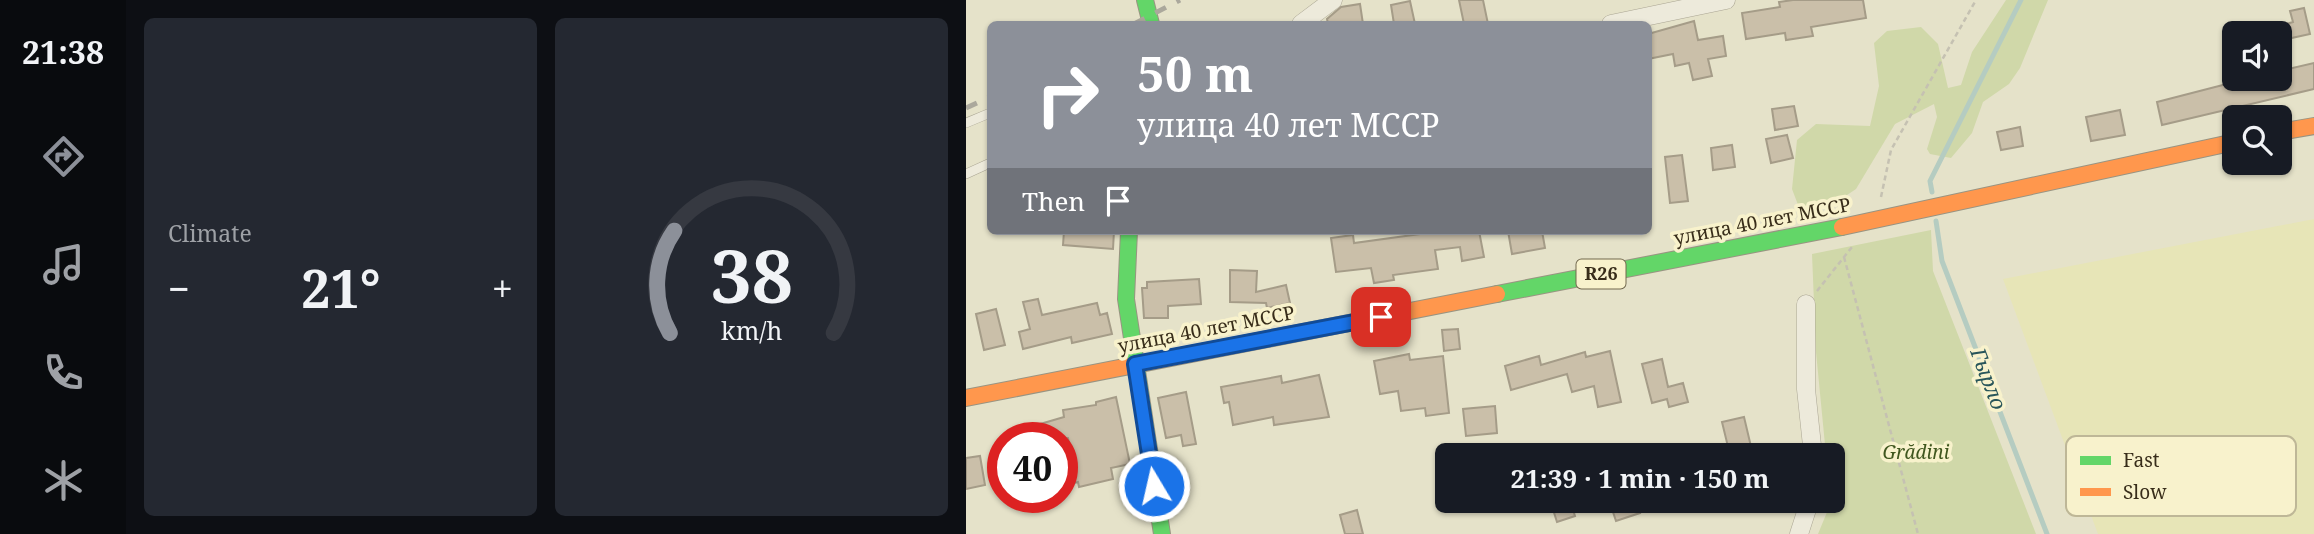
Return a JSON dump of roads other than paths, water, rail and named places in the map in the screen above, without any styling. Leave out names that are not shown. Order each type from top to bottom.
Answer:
[{"type":"main road","points":[[1145,0],[1150,21]]},
{"type":"main road","points":[[2292,130],[2314,125]]},
{"type":"main road","name":"улица 40 лет МССР","points":[[966,398],[1876,220],[2222,145]]},
{"type":"main road","points":[[1129,235],[1126,299],[1162,534]]},
{"type":"street","points":[[1305,21],[1333,0]]},
{"type":"street","points":[[1625,21],[1726,0]]},
{"type":"street","points":[[1806,304],[1806,389],[1812,443]]},
{"type":"street","points":[[1799,534],[1806,513]]},
{"type":"lane","points":[[966,123],[987,114]]},
{"type":"lane","points":[[966,174],[987,164]]},
{"type":"waterway","name":"Гырло","points":[[1932,192],[1930,181],[2021,0]]},
{"type":"waterway","name":"Гырло","points":[[1936,221],[1942,261],[2047,534]]},
{"type":"railway","points":[[1140,21],[1180,0]]},
{"type":"railway","points":[[966,108],[987,98]]},
{"type":"park label","name":"Grădini","points":[[1916,452]]}]
